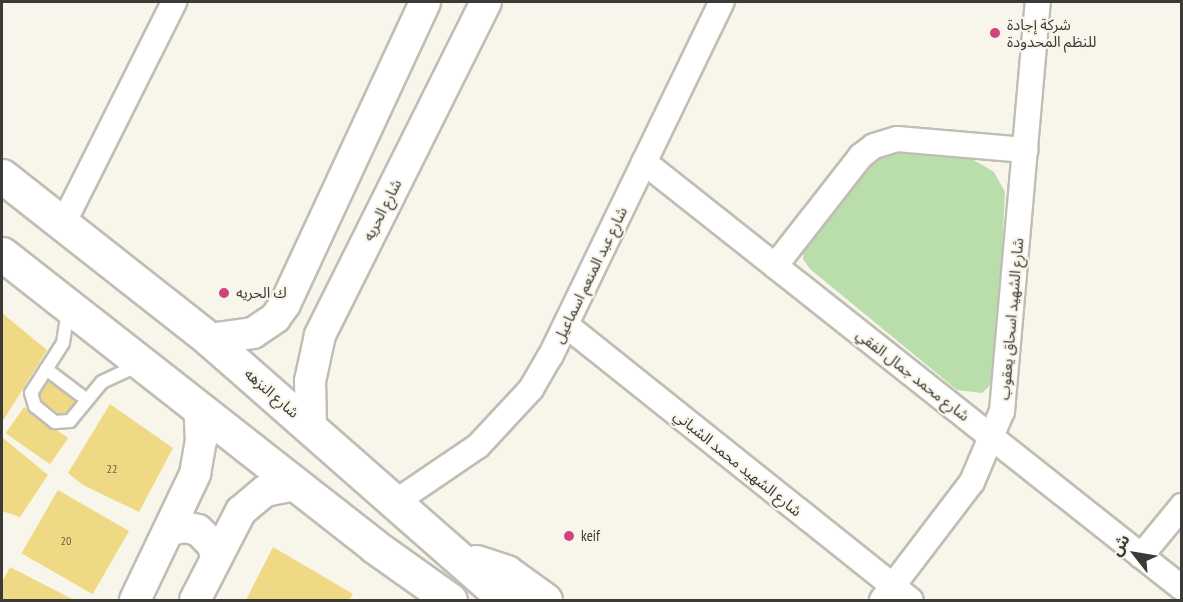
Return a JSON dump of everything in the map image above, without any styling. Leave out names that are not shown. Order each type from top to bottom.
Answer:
[{"type":"main road","name":"شارع النزهه","points":[[2,176],[209,339],[397,501],[506,600]]},
{"type":"main road","points":[[2,254],[296,485],[445,598]]},
{"type":"main road","points":[[459,559],[494,567],[545,600]]},
{"type":"street","points":[[63,224],[174,2]]},
{"type":"street","points":[[209,339],[245,335],[261,329],[280,312],[296,283],[425,2]]},
{"type":"street","name":"شارع الحريه","points":[[311,427],[312,363],[334,305],[486,2]]},
{"type":"street","name":"شارع عبد المنعم اسماعيل","points":[[397,501],[462,458],[506,419],[542,372],[722,2]]},
{"type":"street","name":"شارع الشهيد اسحاق يعقوب","points":[[895,596],[968,488],[993,439],[1006,382],[1038,2]]},
{"type":"street","points":[[775,266],[861,156],[874,146],[897,139],[1026,150]]},
{"type":"street","name":"شارع محمد جمال الفقي","points":[[644,162],[1182,588]]},
{"type":"street","points":[[296,283],[301,301],[310,309],[323,310],[334,305]]},
{"type":"street","name":"شارع الشهيد محمد الشباني","points":[[566,325],[895,596]]},
{"type":"street","points":[[135,600],[170,530],[198,463],[199,408]]},
{"type":"street","points":[[195,600],[235,519],[248,503],[265,491],[296,485]]},
{"type":"street","points":[[1141,556],[1182,506]]},
{"type":"street","points":[[170,530],[184,527],[198,530],[213,545],[216,559]]},
{"type":"lane","points":[[68,304],[63,343],[34,385],[31,398],[35,406],[55,422],[70,421],[108,377],[142,364]]},
{"type":"lane","points":[[46,369],[87,400]]},
{"type":"green space","points":[[900,150],[974,160],[994,172],[1005,192],[997,365],[994,382],[982,393],[957,390],[810,269],[803,259],[804,246],[867,167],[876,157]]},
{"type":"building","points":[[2,313],[47,350],[3,421],[2,420]]},
{"type":"building","points":[[48,379],[78,402],[66,419],[35,396]]},
{"type":"building","points":[[110,404],[173,448],[139,512],[83,485],[68,473]]},
{"type":"building","points":[[24,407],[68,438],[50,464],[6,433]]},
{"type":"building","points":[[2,437],[48,475],[20,517],[2,511]]},
{"type":"building","points":[[58,490],[129,531],[93,594],[22,553]]},
{"type":"building","points":[[273,547],[353,594],[349,600],[246,600]]},
{"type":"building","points":[[10,567],[74,600],[2,600],[2,582]]},
{"type":"place","name":"شركة إجادة للنظم المحدودة","points":[[995,33]]},
{"type":"place","name":"ك الحريه","points":[[224,293]]},
{"type":"place","name":"keif","points":[[569,536]]}]
